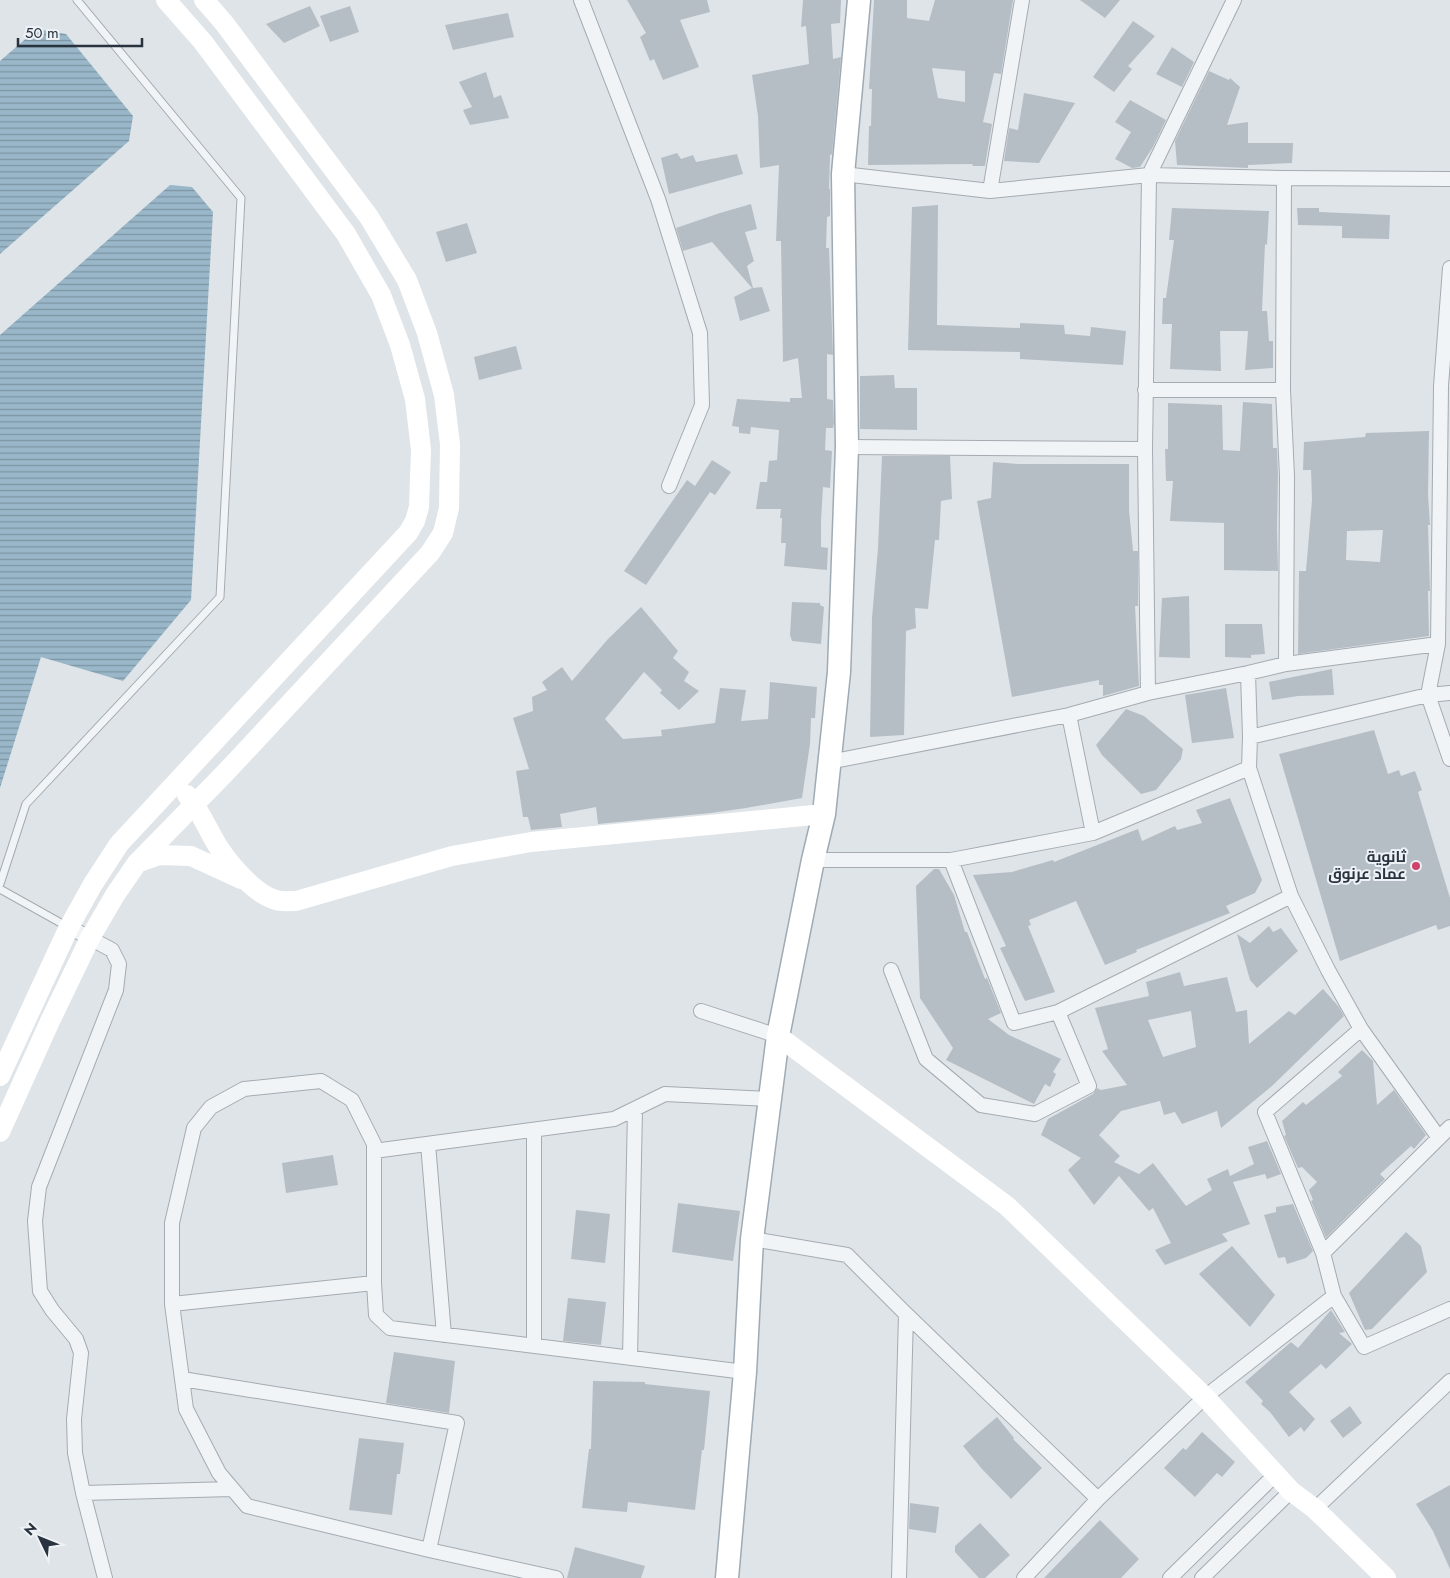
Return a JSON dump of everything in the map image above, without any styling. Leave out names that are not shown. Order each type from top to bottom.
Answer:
[{"type":"main road","points":[[727,1578],[745,1372],[752,1239],[778,1036],[824,814],[839,672],[847,446],[843,174],[859,0]]},
{"type":"street","points":[[0,1076],[69,927],[93,884],[119,844],[408,533],[415,521],[419,507],[421,450],[415,399],[400,345],[382,295],[346,234],[203,42],[166,0]]},
{"type":"street","points":[[0,1132],[90,938],[114,895],[137,863],[430,553],[443,533],[449,508],[450,444],[444,395],[427,333],[407,280],[369,216],[224,23],[204,0]]},
{"type":"street","points":[[581,0],[658,199],[700,333],[702,405],[669,486]]},
{"type":"street","points":[[990,191],[1022,0]]},
{"type":"street","points":[[1148,693],[1145,390],[1149,175],[1234,0]]},
{"type":"street","points":[[843,174],[990,191],[1149,175],[1450,179]]},
{"type":"street","points":[[1284,178],[1283,390],[1287,476],[1286,664]]},
{"type":"street","points":[[1450,268],[1438,644],[1428,695],[1450,759]]},
{"type":"street","points":[[1145,390],[1283,390]]},
{"type":"street","points":[[847,446],[1145,449]]},
{"type":"street","points":[[829,762],[1069,715],[1148,693],[1286,664],[1438,644]]},
{"type":"street","points":[[1248,673],[1250,737],[1248,768],[1291,896],[1328,970],[1361,1029],[1440,1138]]},
{"type":"street","points":[[1250,737],[1428,695],[1450,693]]},
{"type":"street","points":[[1069,715],[1093,833]]},
{"type":"street","points":[[813,860],[950,860],[1093,833],[1248,768]]},
{"type":"street","points":[[176,782],[194,803],[220,849],[248,882],[262,895],[278,901],[296,902],[452,856],[531,842],[824,814]]},
{"type":"street","points":[[137,863],[159,855],[191,856],[248,882]]},
{"type":"street","points":[[950,860],[1014,1022],[1058,1012],[1291,896]]},
{"type":"street","points":[[69,927],[112,950],[119,964],[116,990],[40,1186],[34,1220],[40,1291],[52,1310],[76,1339],[81,1353],[74,1419],[75,1453],[83,1493],[106,1578]]},
{"type":"street","points":[[891,970],[926,1059],[981,1106],[1034,1114],[1089,1086],[1058,1012]]},
{"type":"street","points":[[701,1010],[778,1036],[1007,1206],[1205,1397],[1291,1491],[1315,1509],[1386,1578]]},
{"type":"street","points":[[1361,1029],[1265,1112],[1323,1253],[1334,1296],[1364,1347],[1450,1309]]},
{"type":"street","points":[[556,1578],[429,1550],[248,1506],[219,1473],[186,1409],[172,1304],[172,1223],[194,1128],[210,1107],[244,1089],[321,1081],[352,1100],[374,1144],[374,1282],[376,1315],[390,1328],[745,1372]]},
{"type":"street","points":[[374,1151],[614,1119],[665,1094],[771,1099]]},
{"type":"street","points":[[630,1358],[636,1109]]},
{"type":"street","points":[[1323,1253],[1450,1127]]},
{"type":"street","points":[[534,1130],[534,1346]]},
{"type":"street","points":[[428,1144],[444,1335]]},
{"type":"street","points":[[752,1239],[847,1255],[1098,1499]]},
{"type":"street","points":[[172,1304],[374,1282]]},
{"type":"street","points":[[1024,1578],[1098,1499],[1205,1397],[1334,1296]]},
{"type":"street","points":[[898,1578],[906,1314]]},
{"type":"street","points":[[182,1379],[457,1423],[429,1550]]},
{"type":"street","points":[[1315,1509],[1450,1381]]},
{"type":"street","points":[[1170,1578],[1276,1474]]},
{"type":"street","points":[[83,1493],[232,1489]]},
{"type":"street","points":[[1202,1578],[1291,1491]]},
{"type":"lane","points":[[0,884],[26,804],[220,598],[242,198],[77,0]]},
{"type":"lane","points":[[0,889],[69,927]]},
{"type":"water","points":[[37,29],[66,34],[133,116],[129,141],[0,254],[0,61]]},
{"type":"water","points":[[170,185],[192,187],[213,212],[191,600],[123,681],[41,657],[0,788],[0,335]]},
{"type":"building","points":[[627,0],[707,0],[710,12],[680,20],[699,67],[663,80],[654,59],[650,61],[640,37],[646,33]]},
{"type":"building","points":[[803,0],[841,0],[840,23],[831,24],[833,59],[841,57],[832,154],[830,155],[830,216],[827,217],[826,248],[829,248],[833,355],[827,354],[827,399],[833,400],[834,423],[833,428],[826,428],[825,450],[832,451],[830,488],[823,487],[821,521],[821,547],[828,548],[827,570],[784,566],[786,543],[781,543],[781,509],[756,509],[760,482],[767,482],[769,461],[777,460],[779,430],[751,427],[750,434],[739,433],[739,427],[732,426],[737,399],[790,402],[790,398],[802,398],[798,358],[783,362],[781,241],[776,241],[779,165],[760,168],[758,116],[752,75],[809,64],[806,26],[801,27]]},
{"type":"building","points":[[874,0],[907,0],[907,18],[929,21],[935,0],[1013,0],[1001,74],[994,73],[983,122],[992,124],[985,166],[973,166],[972,164],[868,165],[872,89],[869,89]],"holes":[[[932,68],[965,71],[965,102],[938,98]]]},
{"type":"building","points":[[1080,0],[1120,0],[1105,18]]},
{"type":"building","points":[[310,6],[320,26],[284,43],[266,24]]},
{"type":"building","points":[[350,6],[359,32],[330,42],[320,16]]},
{"type":"building","points":[[508,13],[514,37],[453,50],[445,25]]},
{"type":"building","points":[[1133,21],[1155,36],[1128,66],[1132,69],[1114,92],[1093,77]]},
{"type":"building","points":[[1172,47],[1194,62],[1182,87],[1156,74]]},
{"type":"building","points":[[1209,71],[1229,80],[1230,78],[1240,87],[1227,125],[1248,122],[1248,143],[1293,143],[1292,163],[1248,165],[1248,168],[1177,165],[1175,141]]},
{"type":"building","points":[[486,72],[494,98],[501,95],[509,118],[470,125],[463,110],[472,107],[459,82]]},
{"type":"building","points":[[1024,93],[1075,103],[1039,163],[1004,161],[1009,128],[1018,130]]},
{"type":"building","points":[[1130,100],[1166,120],[1153,147],[1140,167],[1132,168],[1115,159],[1131,132],[1115,122]]},
{"type":"building","points":[[677,153],[681,159],[693,155],[696,162],[737,154],[743,174],[669,194],[661,158]]},
{"type":"building","points":[[751,204],[757,229],[745,232],[754,261],[747,266],[753,288],[762,287],[770,311],[740,321],[734,297],[752,288],[712,242],[683,251],[676,228]]},
{"type":"building","points":[[938,205],[937,325],[1020,328],[1020,323],[1064,325],[1065,334],[1090,336],[1091,327],[1126,331],[1123,365],[1020,359],[1020,352],[908,350],[912,207]]},
{"type":"building","points":[[1172,208],[1269,211],[1267,245],[1265,244],[1262,311],[1267,311],[1269,341],[1273,341],[1273,368],[1245,370],[1248,331],[1220,331],[1221,371],[1170,369],[1172,324],[1162,324],[1163,298],[1166,298],[1174,240],[1169,240]]},
{"type":"building","points":[[1297,208],[1319,208],[1319,212],[1390,215],[1389,239],[1342,238],[1342,226],[1298,225]]},
{"type":"building","points":[[467,223],[477,253],[446,262],[436,232]]},
{"type":"building","points":[[516,346],[522,369],[479,380],[474,357]]},
{"type":"building","points":[[894,375],[895,388],[917,388],[917,430],[860,429],[860,376]]},
{"type":"building","points":[[1243,402],[1272,404],[1273,448],[1277,448],[1278,571],[1224,570],[1224,523],[1170,521],[1173,481],[1166,481],[1165,449],[1168,449],[1168,403],[1222,405],[1223,450],[1240,451]]},
{"type":"building","points":[[1429,431],[1429,636],[1298,654],[1299,571],[1306,571],[1312,500],[1311,470],[1303,470],[1304,442],[1365,437],[1366,433]],"holes":[[[1383,530],[1380,562],[1346,560],[1347,531]]]},
{"type":"building","points":[[882,456],[950,456],[952,499],[941,501],[939,540],[935,540],[928,609],[915,608],[916,628],[906,631],[904,735],[870,737],[872,618],[878,548]]},
{"type":"building","points":[[712,460],[731,472],[715,495],[710,492],[646,585],[624,571],[687,480],[695,486]]},
{"type":"building","points":[[993,462],[1018,464],[1129,464],[1129,510],[1133,551],[1138,551],[1138,606],[1135,606],[1139,686],[1103,696],[1103,685],[1099,685],[1099,680],[1012,697],[977,501],[991,498]]},
{"type":"building","points":[[1189,596],[1190,658],[1159,657],[1162,598]]},
{"type":"building","points":[[792,602],[820,603],[824,607],[821,644],[792,641],[790,635]]},
{"type":"building","points":[[641,607],[678,651],[673,658],[689,672],[684,681],[699,691],[679,710],[660,693],[662,690],[644,672],[605,719],[623,739],[662,736],[661,730],[715,723],[720,688],[746,690],[741,721],[768,719],[770,682],[817,687],[815,718],[811,718],[810,744],[802,798],[711,813],[598,824],[596,807],[560,814],[562,827],[531,830],[528,817],[523,817],[516,771],[529,769],[513,718],[533,711],[532,697],[547,690],[542,682],[562,667],[572,681],[608,639]]},
{"type":"building","points":[[1225,624],[1262,624],[1265,654],[1251,655],[1251,658],[1225,657]]},
{"type":"building","points":[[1332,669],[1334,695],[1298,696],[1272,700],[1269,682]]},
{"type":"building","points":[[1226,688],[1234,738],[1192,743],[1185,695]]},
{"type":"building","points":[[1126,709],[1144,716],[1183,749],[1181,759],[1156,790],[1141,794],[1102,755],[1096,745]]},
{"type":"building","points":[[1374,730],[1388,774],[1399,770],[1401,776],[1415,771],[1422,790],[1418,792],[1450,898],[1450,926],[1438,930],[1436,925],[1340,961],[1279,754]]},
{"type":"building","points":[[1230,798],[1262,880],[1255,893],[1226,906],[1230,913],[1136,950],[1137,952],[1105,965],[1076,901],[1029,920],[1031,925],[1028,926],[1055,992],[1025,1001],[1000,948],[1006,946],[973,875],[1012,872],[1053,860],[1054,862],[1138,829],[1142,841],[1175,826],[1177,830],[1202,823],[1196,810]]},
{"type":"building","points":[[934,869],[939,869],[954,895],[965,932],[967,932],[985,979],[987,978],[1001,1013],[988,1019],[1009,1035],[1061,1059],[1053,1072],[1056,1074],[1050,1087],[1045,1084],[1034,1104],[946,1060],[953,1048],[920,998],[916,886]]},
{"type":"building","points":[[1269,926],[1273,932],[1281,928],[1298,951],[1257,988],[1250,980],[1237,934],[1250,943]]},
{"type":"building","points":[[1180,972],[1184,986],[1227,977],[1236,1012],[1247,1010],[1249,1044],[1289,1011],[1295,1015],[1323,989],[1339,1007],[1344,1016],[1272,1086],[1221,1128],[1217,1111],[1182,1124],[1175,1112],[1164,1115],[1160,1101],[1121,1111],[1099,1135],[1120,1156],[1114,1162],[1139,1174],[1153,1163],[1186,1206],[1212,1190],[1207,1179],[1228,1169],[1230,1176],[1254,1164],[1248,1147],[1267,1141],[1281,1174],[1267,1179],[1265,1174],[1233,1182],[1250,1224],[1222,1234],[1228,1241],[1165,1265],[1155,1250],[1171,1243],[1153,1208],[1149,1211],[1119,1176],[1094,1205],[1068,1170],[1081,1158],[1041,1135],[1048,1119],[1093,1094],[1097,1088],[1101,1090],[1127,1085],[1102,1051],[1108,1049],[1095,1008],[1149,996],[1146,982]],"holes":[[[1191,1011],[1196,1047],[1163,1057],[1148,1020]]]},
{"type":"building","points":[[1362,1050],[1373,1061],[1377,1105],[1394,1090],[1426,1135],[1414,1149],[1411,1146],[1380,1174],[1385,1179],[1326,1238],[1311,1201],[1313,1200],[1309,1190],[1317,1182],[1302,1167],[1298,1168],[1284,1136],[1286,1135],[1282,1121],[1303,1102],[1306,1105],[1342,1076],[1338,1072]]},
{"type":"building","points":[[333,1155],[338,1185],[286,1193],[282,1163]]},
{"type":"building","points":[[678,1203],[740,1211],[733,1261],[672,1252]]},
{"type":"building","points":[[1293,1204],[1313,1251],[1306,1258],[1287,1264],[1285,1257],[1278,1258],[1264,1215],[1276,1212],[1276,1207]]},
{"type":"building","points":[[576,1210],[610,1214],[605,1263],[571,1259]]},
{"type":"building","points":[[1406,1232],[1421,1246],[1427,1272],[1372,1329],[1365,1330],[1349,1293]]},
{"type":"building","points":[[1232,1246],[1275,1295],[1250,1327],[1199,1274]]},
{"type":"building","points":[[568,1298],[606,1302],[601,1345],[563,1341]]},
{"type":"building","points":[[1331,1310],[1345,1332],[1339,1333],[1352,1344],[1326,1369],[1321,1364],[1289,1392],[1315,1419],[1304,1432],[1301,1427],[1289,1437],[1270,1412],[1261,1404],[1263,1401],[1245,1382],[1291,1342],[1298,1348]]},
{"type":"building","points":[[394,1352],[455,1361],[449,1413],[386,1403]]},
{"type":"building","points":[[593,1381],[645,1382],[645,1384],[710,1391],[695,1510],[628,1502],[627,1512],[582,1508],[589,1449],[591,1449]]},
{"type":"building","points":[[1350,1406],[1362,1423],[1343,1438],[1330,1421]]},
{"type":"building","points":[[997,1417],[1013,1439],[1042,1468],[1011,1499],[963,1446]]},
{"type":"building","points":[[1202,1432],[1235,1462],[1222,1477],[1217,1473],[1195,1497],[1164,1468],[1183,1448],[1186,1450]]},
{"type":"building","points":[[359,1438],[404,1443],[400,1474],[397,1474],[392,1515],[349,1510]]},
{"type":"building","points":[[1450,1485],[1450,1569],[1433,1531],[1416,1504]]},
{"type":"building","points":[[910,1503],[939,1507],[936,1533],[909,1529]]},
{"type":"building","points":[[1100,1520],[1139,1559],[1121,1578],[1044,1578]]},
{"type":"building","points":[[980,1523],[1010,1555],[985,1578],[979,1578],[955,1552],[955,1546]]},
{"type":"building","points":[[575,1547],[645,1566],[641,1578],[567,1578]]},
{"type":"place","name":"ثانوية عماد عرنوق","points":[[1416,866]]}]
